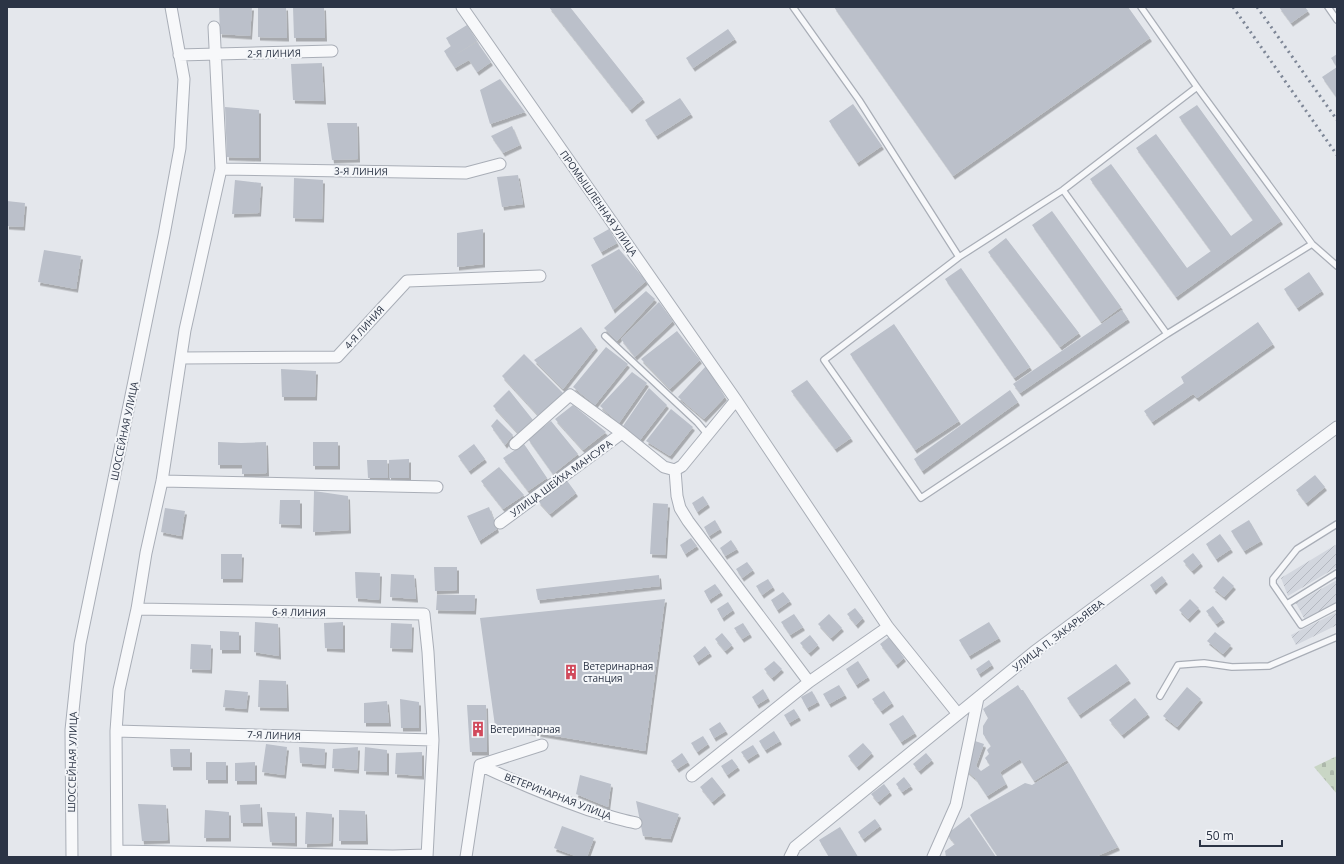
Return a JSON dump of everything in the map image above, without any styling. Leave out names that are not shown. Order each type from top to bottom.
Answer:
[{"type":"street","name":"ШОССЕЙНАЯ УЛИЦА","points":[[72,857],[70,730],[80,644],[164,235],[180,148],[184,79],[171,7]]},
{"type":"street","name":"ПРОМЫШЛЕННАЯ УЛИЦА","points":[[462,7],[736,400],[888,627],[958,714]]},
{"type":"street","points":[[214,27],[222,169],[185,330],[162,481],[119,690],[116,731],[117,854],[427,856],[433,740]]},
{"type":"street","name":"2-Я ЛИНИЯ","points":[[179,55],[332,51]]},
{"type":"street","name":"3-Я ЛИНИЯ","points":[[222,169],[466,173],[500,164]]},
{"type":"street","name":"4-Я ЛИНИЯ","points":[[180,358],[337,357],[407,281],[540,276]]},
{"type":"street","name":"УЛИЦА ШЕЙХА МАНСУРА","points":[[515,444],[570,395],[622,433],[664,467],[675,470]]},
{"type":"street","points":[[736,400],[682,466],[675,470],[677,496],[680,508],[688,521],[809,682]]},
{"type":"street","name":"УЛИЦА П. ЗАКАРЬЯЕВА","points":[[790,857],[795,847],[1034,652],[1337,427]]},
{"type":"street","name":"УЛИЦА ШЕЙХА МАНСУРА","points":[[500,523],[622,433]]},
{"type":"street","points":[[162,481],[437,487]]},
{"type":"street","name":"6-Я ЛИНИЯ","points":[[136,609],[424,614],[428,652],[433,740]]},
{"type":"street","points":[[692,776],[809,682],[888,627]]},
{"type":"street","points":[[933,857],[956,805],[978,698]]},
{"type":"street","name":"7-Я ЛИНИЯ","points":[[116,731],[433,740]]},
{"type":"street","name":"ВЕТЕРИНАРНАЯ УЛИЦА","points":[[480,765],[542,745]]},
{"type":"street","points":[[466,857],[480,765]]},
{"type":"street","name":"ВЕТЕРИНАРНАЯ УЛИЦА","points":[[480,765],[521,784],[567,802],[621,820],[636,823]]},
{"type":"lane","points":[[793,7],[859,100],[959,257]]},
{"type":"lane","points":[[1141,7],[1197,87],[1312,244],[1337,266]]},
{"type":"lane","points":[[1328,7],[1337,20]]},
{"type":"lane","points":[[1197,87],[1063,190],[959,257],[824,360],[921,498],[1167,334],[1312,244]]},
{"type":"lane","points":[[1063,190],[1167,334]]},
{"type":"lane","points":[[605,336],[697,422],[708,435]]},
{"type":"lane","points":[[1337,524],[1297,549],[1273,579],[1273,584],[1301,625],[1337,606]]},
{"type":"lane","points":[[1287,604],[1337,573]]},
{"type":"lane","points":[[1160,696],[1178,665],[1204,663],[1232,667],[1269,666],[1337,637]]},
{"type":"shaded area","points":[[1337,544],[1337,567],[1288,596],[1281,578]]},
{"type":"shaded area","points":[[1337,580],[1337,602],[1305,620],[1296,603]]},
{"type":"shaded area","points":[[1337,612],[1337,625],[1296,645],[1291,635]]},
{"type":"green space","points":[[1337,756],[1337,794],[1314,767]]},
{"type":"building","points":[[219,7],[252,7],[250,36],[220,34]]},
{"type":"building","points":[[258,7],[286,7],[287,38],[258,37]]},
{"type":"building","points":[[293,7],[324,7],[325,38],[294,38]]},
{"type":"building","points":[[549,7],[570,7],[643,99],[630,110]]},
{"type":"building","points":[[834,7],[1128,7],[1150,38],[953,176]]},
{"type":"building","points":[[1279,7],[1305,7],[1308,11],[1291,23]]},
{"type":"building","points":[[467,25],[477,41],[452,57],[477,42],[491,62],[477,72],[469,60],[455,68],[444,51],[451,46],[446,38]]},
{"type":"building","points":[[728,29],[735,39],[693,68],[686,58]]},
{"type":"building","points":[[1337,54],[1337,67],[1331,58]]},
{"type":"building","points":[[322,63],[324,101],[293,100],[291,64]]},
{"type":"building","points":[[1337,67],[1337,98],[1322,77]]},
{"type":"building","points":[[500,79],[525,112],[490,124],[480,90]]},
{"type":"building","points":[[680,98],[691,114],[656,136],[645,120]]},
{"type":"building","points":[[853,104],[882,146],[857,163],[829,121]]},
{"type":"building","points":[[1197,105],[1281,221],[1176,297],[1090,179],[1111,164],[1187,268],[1211,251],[1136,148],[1156,134],[1231,236],[1253,220],[1179,117]]},
{"type":"building","points":[[225,107],[259,110],[259,158],[227,157]]},
{"type":"building","points":[[327,123],[357,123],[358,159],[332,160]]},
{"type":"building","points":[[512,126],[520,145],[503,153],[491,136]]},
{"type":"building","points":[[518,175],[523,204],[502,207],[497,177]]},
{"type":"building","points":[[294,178],[323,180],[322,219],[293,218]]},
{"type":"building","points":[[235,180],[261,183],[259,213],[232,214]]},
{"type":"building","points":[[7,201],[25,203],[23,227],[7,226]]},
{"type":"building","points":[[1052,211],[1121,307],[1101,322],[1032,225]]},
{"type":"building","points":[[483,229],[483,264],[457,267],[457,233]]},
{"type":"building","points":[[609,229],[617,243],[601,252],[593,238]]},
{"type":"building","points":[[1006,238],[1079,333],[1060,347],[988,252]]},
{"type":"building","points":[[619,249],[646,281],[613,310],[591,265]]},
{"type":"building","points":[[44,250],[81,256],[76,289],[38,282]]},
{"type":"building","points":[[961,268],[1030,367],[1014,378],[945,279]]},
{"type":"building","points":[[1309,272],[1322,291],[1297,308],[1284,289]]},
{"type":"building","points":[[646,291],[655,299],[617,341],[604,328]]},
{"type":"building","points":[[659,302],[673,321],[635,357],[621,339]]},
{"type":"building","points":[[1122,310],[1128,319],[1020,393],[1013,384]]},
{"type":"building","points":[[1258,322],[1273,344],[1197,398],[1193,394],[1152,422],[1144,411],[1184,383],[1181,377]]},
{"type":"building","points":[[894,324],[959,421],[915,450],[850,354]]},
{"type":"building","points":[[581,327],[596,347],[563,389],[534,360]]},
{"type":"building","points":[[677,331],[700,360],[670,389],[641,359]]},
{"type":"building","points":[[606,347],[628,364],[595,405],[573,387]]},
{"type":"building","points":[[524,354],[564,394],[538,415],[502,376]]},
{"type":"building","points":[[706,366],[725,397],[704,419],[678,397]]},
{"type":"building","points":[[281,369],[316,371],[315,397],[282,397]]},
{"type":"building","points":[[632,372],[647,383],[619,423],[600,406]]},
{"type":"building","points":[[807,380],[851,438],[835,449],[791,391]]},
{"type":"building","points":[[649,388],[667,405],[640,440],[623,426]]},
{"type":"building","points":[[509,390],[533,420],[518,433],[493,406]]},
{"type":"building","points":[[1010,390],[1018,402],[922,471],[914,459]]},
{"type":"building","points":[[573,405],[606,432],[583,450],[555,419]]},
{"type":"building","points":[[671,409],[693,427],[670,456],[646,441]]},
{"type":"building","points":[[497,419],[513,435],[505,445],[491,426]]},
{"type":"building","points":[[551,421],[578,454],[553,474],[528,439]]},
{"type":"building","points":[[218,442],[266,442],[267,473],[242,474],[242,465],[218,465]]},
{"type":"building","points":[[313,442],[338,442],[338,466],[313,466]]},
{"type":"building","points":[[474,444],[485,459],[469,471],[458,456]]},
{"type":"building","points":[[524,444],[547,478],[528,491],[503,458]]},
{"type":"building","points":[[409,459],[409,478],[389,478],[389,460]]},
{"type":"building","points":[[367,460],[387,460],[388,478],[368,478]]},
{"type":"building","points":[[499,467],[524,495],[503,509],[481,481]]},
{"type":"building","points":[[1315,475],[1325,487],[1306,503],[1296,490]]},
{"type":"building","points":[[565,478],[576,493],[550,514],[538,501]]},
{"type":"building","points":[[314,491],[348,496],[349,530],[313,532]]},
{"type":"building","points":[[703,496],[708,504],[697,512],[692,503]]},
{"type":"building","points":[[280,500],[300,500],[300,525],[279,524]]},
{"type":"building","points":[[653,503],[668,504],[665,555],[650,554]]},
{"type":"building","points":[[489,507],[497,529],[479,541],[467,516]]},
{"type":"building","points":[[165,508],[185,511],[181,536],[161,532]]},
{"type":"building","points":[[715,520],[720,529],[709,536],[704,527]]},
{"type":"building","points":[[1249,520],[1261,541],[1244,551],[1231,531]]},
{"type":"building","points":[[1220,534],[1231,549],[1216,559],[1206,544]]},
{"type":"building","points":[[691,538],[697,546],[685,554],[680,545]]},
{"type":"building","points":[[731,540],[737,549],[725,556],[720,548]]},
{"type":"building","points":[[1193,553],[1201,563],[1192,571],[1183,561]]},
{"type":"building","points":[[221,554],[242,554],[241,579],[221,579]]},
{"type":"building","points":[[747,562],[753,570],[742,578],[736,569]]},
{"type":"building","points":[[434,567],[457,567],[457,590],[435,591]]},
{"type":"building","points":[[355,572],[380,573],[379,600],[356,598]]},
{"type":"building","points":[[391,574],[414,575],[416,599],[390,597]]},
{"type":"building","points":[[659,575],[660,586],[538,600],[536,589]]},
{"type":"building","points":[[1162,576],[1166,581],[1154,591],[1150,585]]},
{"type":"building","points":[[1223,576],[1234,586],[1224,597],[1213,588]]},
{"type":"building","points":[[768,579],[773,587],[762,595],[756,586]]},
{"type":"building","points":[[715,584],[721,592],[709,600],[704,591]]},
{"type":"building","points":[[783,592],[790,601],[777,610],[771,600]]},
{"type":"building","points":[[437,595],[475,595],[474,611],[436,610]]},
{"type":"building","name":"Ветеринарная станция","points":[[665,599],[645,751],[495,726],[480,618]]},
{"type":"building","points":[[1190,599],[1199,608],[1188,619],[1179,610]]},
{"type":"building","points":[[728,602],[733,610],[722,618],[717,609]]},
{"type":"building","points":[[1213,606],[1223,619],[1216,624],[1206,611]]},
{"type":"building","points":[[855,608],[863,618],[856,625],[847,614]]},
{"type":"building","points":[[794,614],[803,627],[790,635],[781,622]]},
{"type":"building","points":[[829,614],[842,628],[831,638],[818,624]]},
{"type":"building","points":[[255,622],[278,624],[279,656],[254,652]]},
{"type":"building","points":[[343,622],[343,649],[325,648],[324,623]]},
{"type":"building","points":[[989,622],[999,638],[969,656],[959,640]]},
{"type":"building","points":[[391,623],[412,624],[411,649],[390,648]]},
{"type":"building","points":[[743,623],[750,634],[742,639],[734,628]]},
{"type":"building","points":[[220,631],[239,632],[239,650],[220,650]]},
{"type":"building","points":[[1215,632],[1231,645],[1223,654],[1207,641]]},
{"type":"building","points":[[722,633],[732,645],[725,651],[715,639]]},
{"type":"building","points":[[810,635],[818,645],[809,653],[800,643]]},
{"type":"building","points":[[889,637],[904,658],[896,665],[880,644]]},
{"type":"building","points":[[191,644],[211,645],[210,670],[190,669]]},
{"type":"building","points":[[705,646],[710,653],[697,662],[693,656]]},
{"type":"building","points":[[989,660],[992,665],[979,674],[976,669]]},
{"type":"building","points":[[774,661],[782,669],[772,678],[764,669]]},
{"type":"building","points":[[858,661],[868,677],[856,685],[846,669]]},
{"type":"building","points":[[1116,664],[1129,680],[1079,715],[1067,698]]},
{"type":"building","points":[[259,680],[286,681],[287,708],[258,707]]},
{"type":"building","points":[[839,685],[845,695],[829,704],[823,694]]},
{"type":"building","points":[[1018,685],[1021,690],[1023,690],[1067,760],[1034,781],[1020,759],[1000,772],[1006,784],[987,796],[975,778],[966,770],[975,741],[984,744],[976,766],[981,771],[990,765],[985,758],[989,754],[987,750],[991,746],[983,734],[983,726],[988,718],[983,709]]},
{"type":"building","points":[[1187,687],[1201,699],[1177,727],[1163,716]]},
{"type":"building","points":[[763,689],[768,698],[757,705],[752,697]]},
{"type":"building","points":[[225,690],[248,692],[246,709],[223,707]]},
{"type":"building","points":[[812,691],[818,702],[807,708],[801,697]]},
{"type":"building","points":[[884,691],[892,703],[881,711],[872,699]]},
{"type":"building","points":[[1135,698],[1148,714],[1122,735],[1109,720]]},
{"type":"building","points":[[400,699],[419,702],[419,728],[401,728]]},
{"type":"building","points":[[387,701],[389,723],[364,723],[364,703]]},
{"type":"building","name":"Ветеринарная","points":[[467,705],[486,705],[487,752],[470,752]]},
{"type":"building","points":[[794,709],[799,717],[789,723],[784,715]]},
{"type":"building","points":[[903,715],[915,733],[901,742],[889,724]]},
{"type":"building","points":[[720,722],[726,731],[714,738],[709,729]]},
{"type":"building","points":[[774,731],[780,741],[765,750],[759,741]]},
{"type":"building","points":[[703,736],[708,744],[697,752],[691,743]]},
{"type":"building","points":[[863,743],[872,753],[857,767],[848,756]]},
{"type":"building","points":[[266,744],[287,747],[284,775],[262,772]]},
{"type":"building","points":[[753,745],[758,753],[747,760],[741,752]]},
{"type":"building","points":[[299,747],[325,749],[324,765],[300,763]]},
{"type":"building","points":[[358,747],[357,770],[332,768],[333,749]]},
{"type":"building","points":[[365,747],[387,750],[387,772],[364,771]]},
{"type":"building","points":[[170,749],[190,749],[190,767],[171,767]]},
{"type":"building","points":[[422,752],[422,776],[395,774],[396,753]]},
{"type":"building","points":[[682,753],[688,762],[677,769],[671,761]]},
{"type":"building","points":[[926,753],[932,760],[919,771],[913,764]]},
{"type":"building","points":[[732,759],[738,767],[727,775],[721,766]]},
{"type":"building","points":[[206,762],[226,762],[226,780],[206,780]]},
{"type":"building","points":[[255,762],[255,781],[235,781],[235,763]]},
{"type":"building","points":[[1069,763],[1118,847],[1095,857],[998,857],[970,815],[1025,783],[1032,785]]},
{"type":"building","points":[[580,775],[611,784],[608,807],[576,794]]},
{"type":"building","points":[[712,777],[724,792],[712,802],[700,787]]},
{"type":"building","points":[[904,777],[911,786],[902,792],[896,784]]},
{"type":"building","points":[[884,784],[890,792],[878,802],[871,794]]},
{"type":"building","points":[[636,801],[679,814],[670,839],[643,836]]},
{"type":"building","points":[[138,804],[166,805],[168,840],[142,841]]},
{"type":"building","points":[[260,804],[261,823],[241,823],[240,805]]},
{"type":"building","points":[[205,810],[229,812],[229,838],[204,838]]},
{"type":"building","points":[[339,810],[365,811],[366,841],[339,841]]},
{"type":"building","points":[[267,812],[295,813],[295,843],[270,842]]},
{"type":"building","points":[[306,812],[332,814],[331,843],[305,844]]},
{"type":"building","points":[[969,817],[996,857],[946,857],[945,851],[955,844],[947,834]]},
{"type":"building","points":[[875,819],[880,826],[863,839],[858,832]]},
{"type":"building","points":[[562,826],[594,838],[587,857],[578,857],[554,848]]},
{"type":"building","points":[[840,827],[858,857],[829,857],[819,840]]},
{"type":"railway","points":[[1233,7],[1337,155]]},
{"type":"railway","points":[[1257,7],[1337,120]]},
{"type":"place","name":"Ветеринарная станция","points":[[571,672]]},
{"type":"place","name":"Ветеринарная","points":[[478,729]]}]
